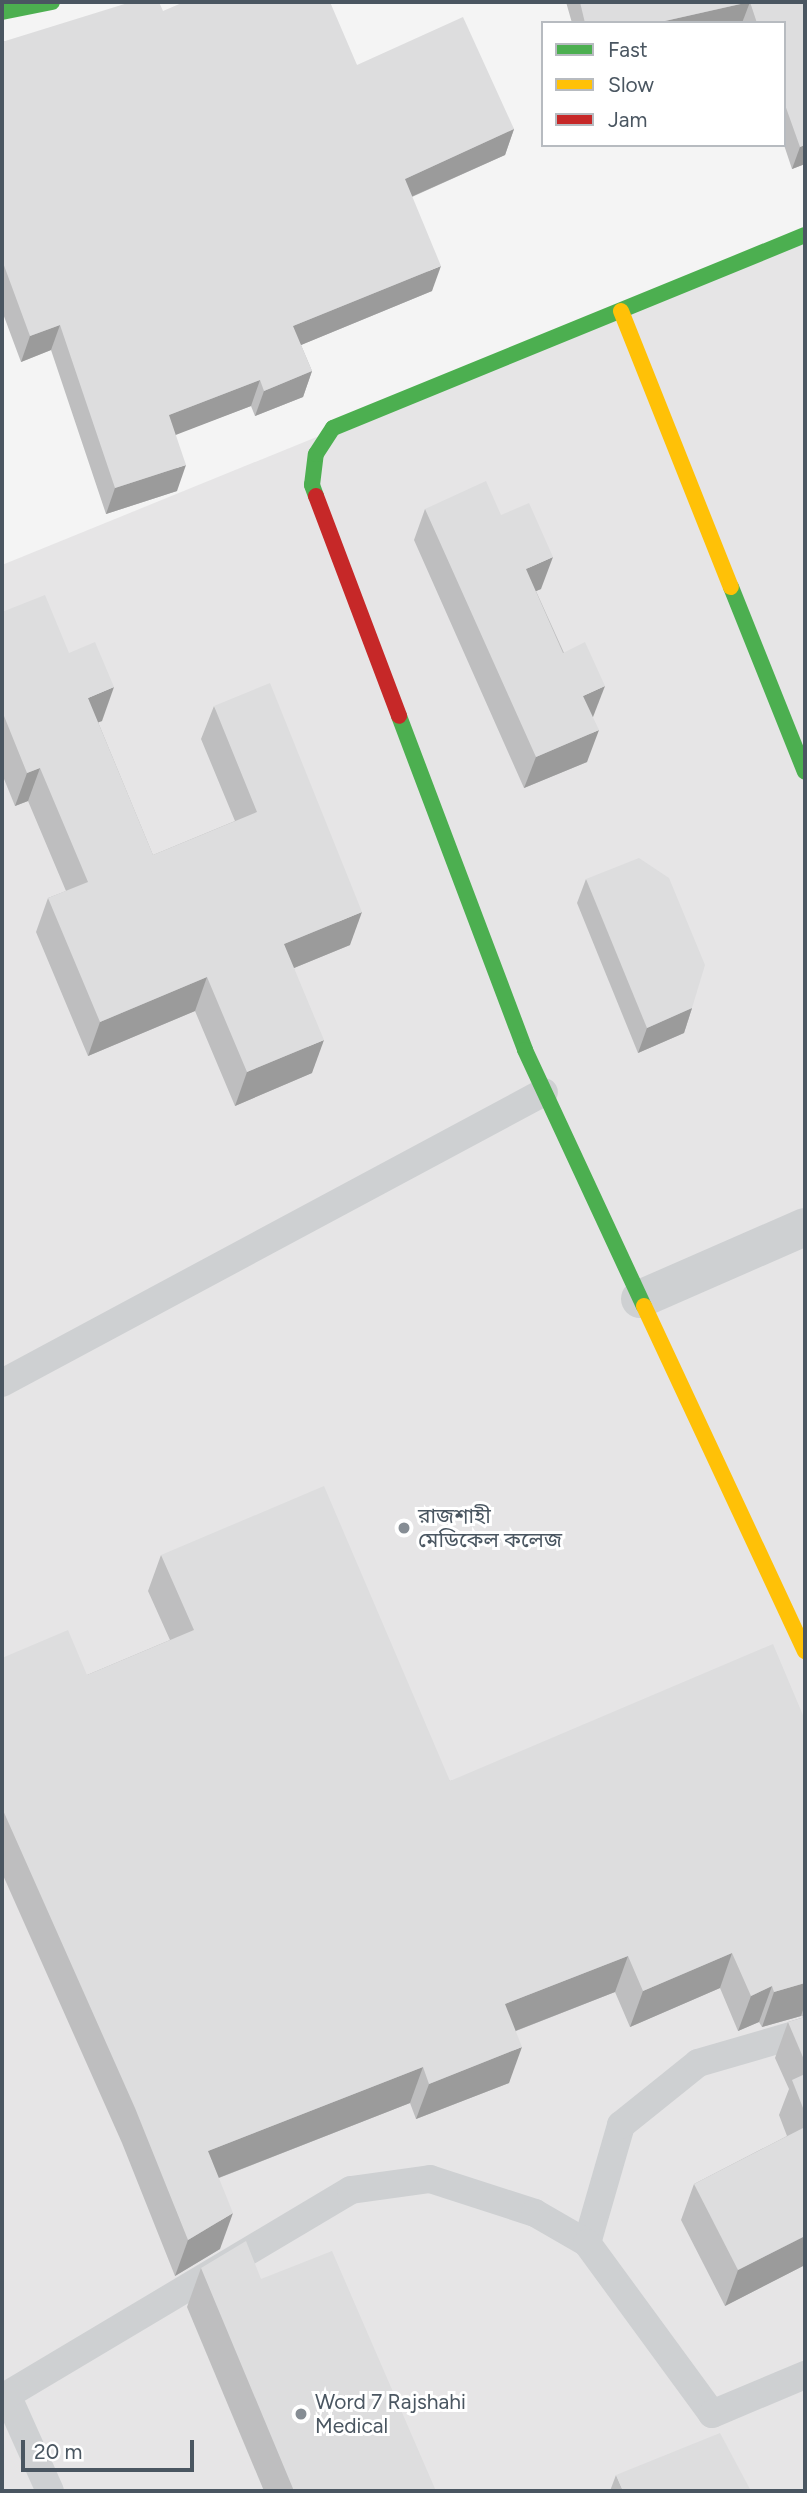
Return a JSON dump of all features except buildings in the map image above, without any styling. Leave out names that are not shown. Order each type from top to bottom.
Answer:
[{"type":"main road","points":[[2,12],[52,2]]},
{"type":"main road","points":[[805,235],[333,428],[316,454],[312,485],[544,1092],[805,1651]]},
{"type":"main road","points":[[621,311],[805,772]]},
{"type":"street","points":[[640,1299],[805,1227]]},
{"type":"lane","points":[[2,1383],[544,1092]]},
{"type":"lane","points":[[587,2243],[621,2125],[698,2063],[805,2032]]},
{"type":"lane","points":[[50,2491],[4,2397],[351,2190],[430,2179],[535,2213],[587,2243],[712,2414],[805,2375]]},
{"type":"shaded area","name":"রাজশাহী মেডিকেল কলেজ","points":[[805,238],[805,2491],[2,2491],[2,565]]},
{"type":"traffic: fast","points":[[2,12],[52,2]]},
{"type":"traffic: fast","points":[[316,496],[312,485],[316,454],[333,428],[805,235]]},
{"type":"traffic: fast","points":[[731,587],[805,772]]},
{"type":"traffic: fast","points":[[399,716],[525,1050],[644,1306]]},
{"type":"traffic: slow","points":[[621,311],[731,587]]},
{"type":"traffic: slow","points":[[644,1306],[805,1651]]},
{"type":"traffic: jam","points":[[316,496],[399,716]]},
{"type":"place","name":"রাজশাহী মেডিকেল কলেজ","points":[[404,1528]]},
{"type":"place","name":"Word 7 Rajshahi Medical","points":[[301,2414]]}]
